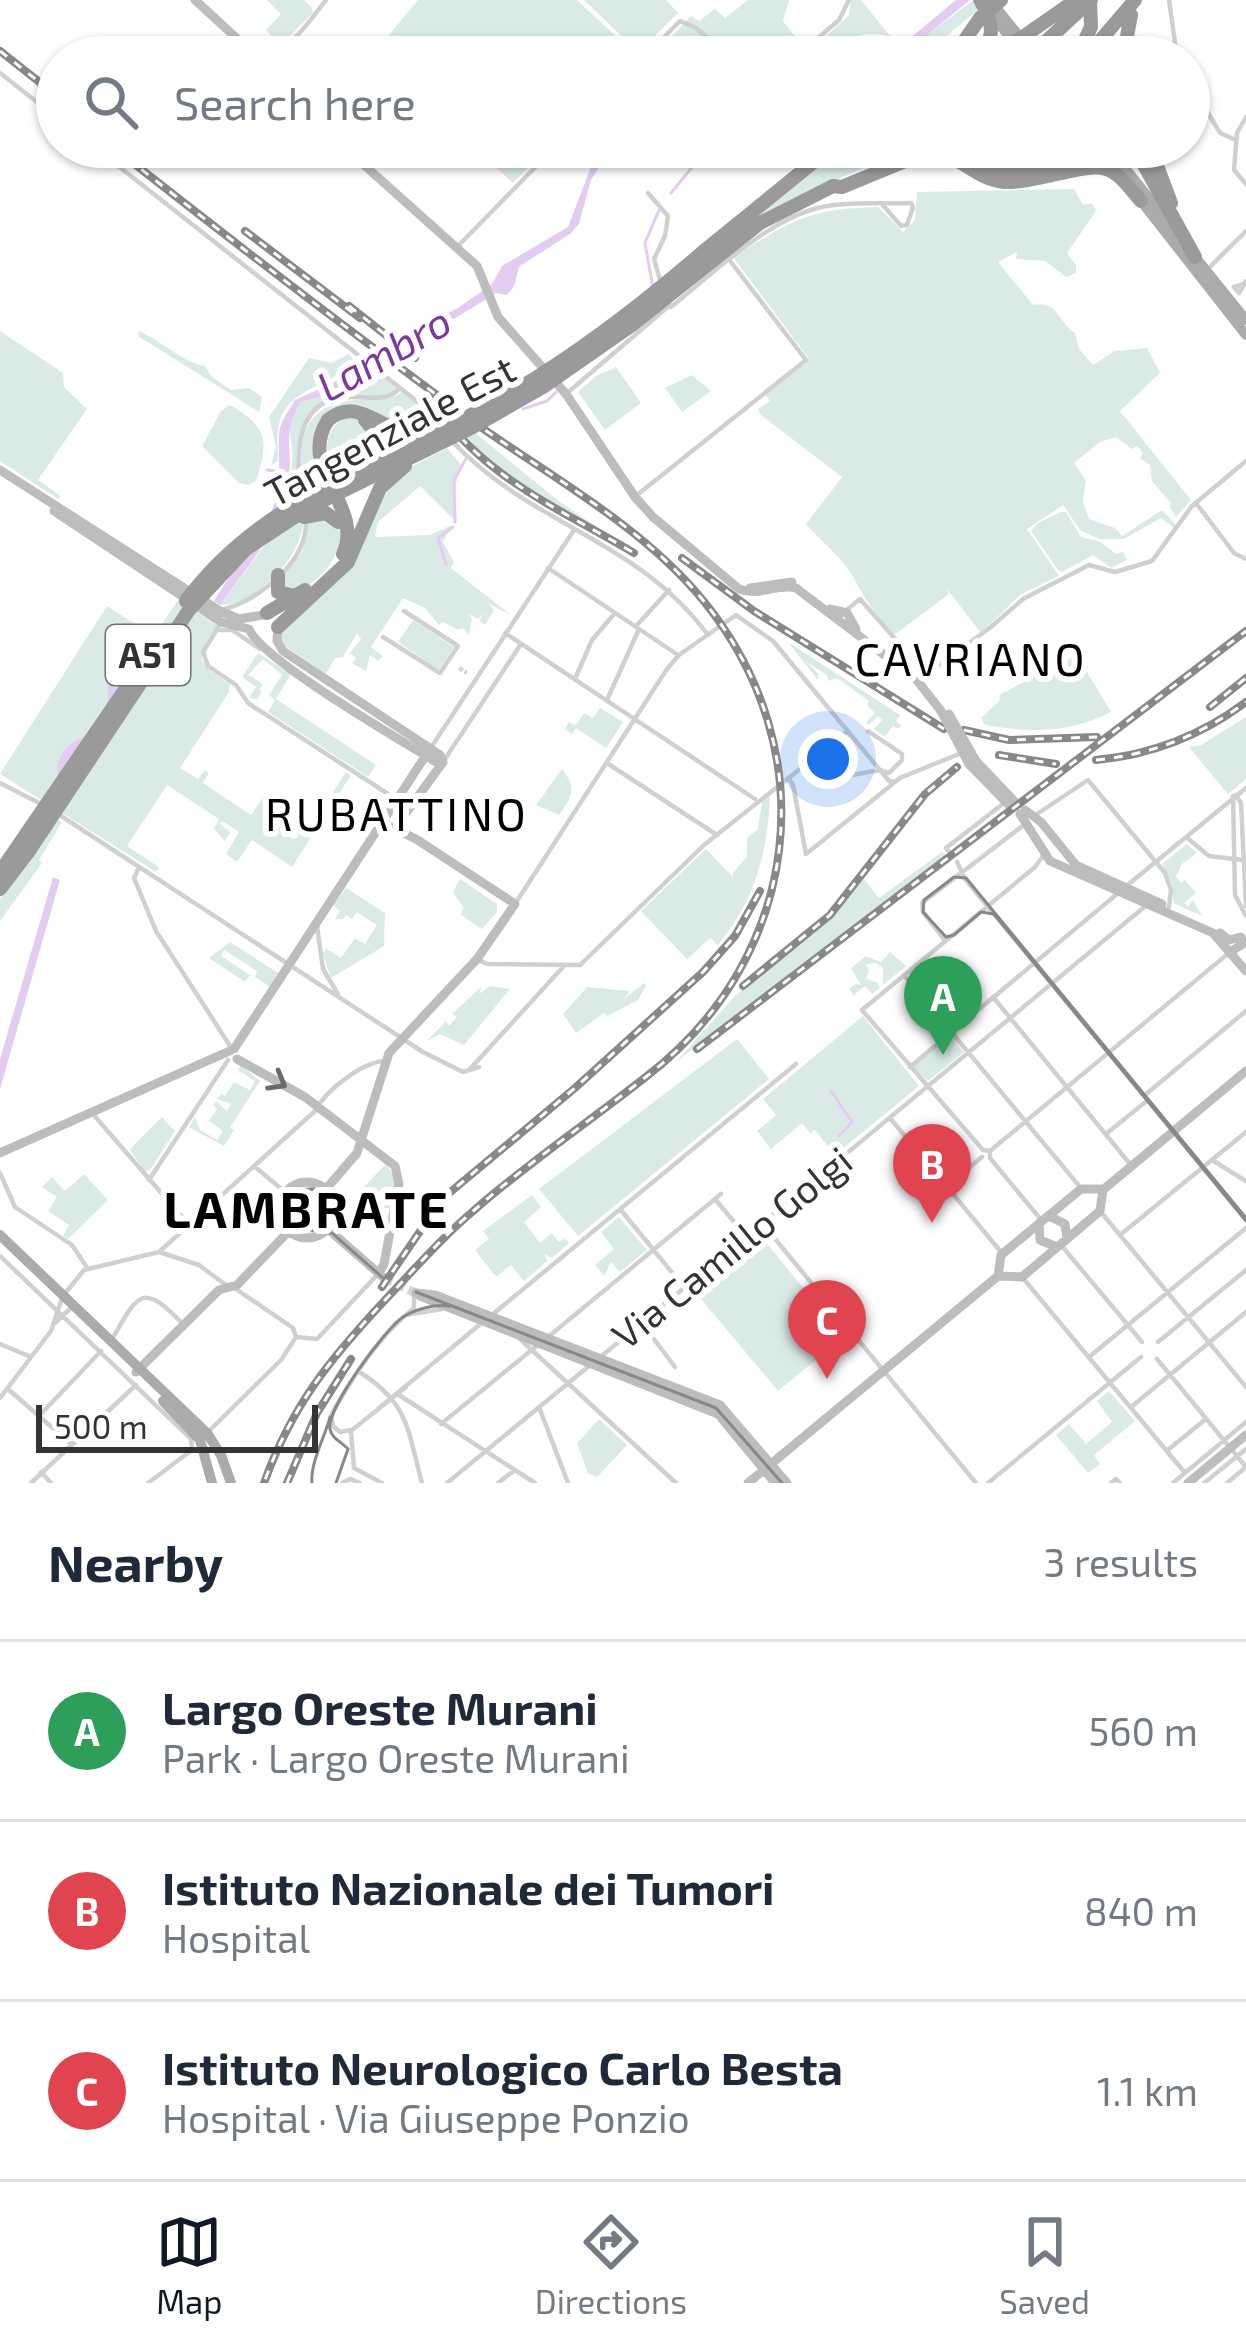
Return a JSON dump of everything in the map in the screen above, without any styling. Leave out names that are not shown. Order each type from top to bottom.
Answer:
[{"type":"highway","points":[[980,0],[991,19],[990,36]]},
{"type":"highway","points":[[967,36],[1001,0]]},
{"type":"highway","points":[[1024,36],[1076,0]]},
{"type":"highway","points":[[1052,36],[1090,0]]},
{"type":"highway","points":[[1088,36],[1090,0]]},
{"type":"highway","points":[[1102,36],[1137,0]]},
{"type":"highway","points":[[1124,36],[1137,0]]},
{"type":"highway","points":[[771,192],[793,168]]},
{"type":"highway","name":"Tangenziale Est","points":[[0,872],[198,584],[233,547],[286,508],[495,402],[606,331],[804,168]]},
{"type":"highway","name":"Tangenziale Est","points":[[0,889],[196,601],[246,550],[322,501],[439,444],[577,365],[760,223],[881,168]]},
{"type":"highway","points":[[972,168],[1003,182],[1090,168]]},
{"type":"highway","points":[[996,168],[1036,177],[1070,173]]},
{"type":"highway","points":[[1101,168],[1108,169],[1141,201]]},
{"type":"highway","points":[[1146,168],[1195,257]]},
{"type":"highway","points":[[1158,168],[1195,257]]},
{"type":"highway","points":[[277,631],[335,566],[349,537],[345,512],[320,461],[320,436],[331,421],[341,411],[356,410],[397,432],[418,434],[495,402]]},
{"type":"highway","points":[[286,508],[371,453],[375,437],[366,421],[350,415],[331,421]]},
{"type":"highway","points":[[260,614],[323,580],[352,556],[388,478],[439,444]]},
{"type":"highway","points":[[272,530],[321,513],[338,523],[343,538],[323,580]]},
{"type":"highway","points":[[278,575],[278,592],[295,596]]},
{"type":"main road","points":[[980,0],[1012,36]]},
{"type":"main road","points":[[990,0],[1015,36]]},
{"type":"main road","points":[[1115,168],[1141,201],[1234,292],[1246,320]]},
{"type":"main road","points":[[1125,168],[1206,271],[1234,292],[1246,335]]},
{"type":"main road","points":[[0,1239],[200,1438],[227,1477]]},
{"type":"main road","points":[[200,1438],[211,1481]]},
{"type":"main road","points":[[207,1460],[215,1455],[227,1477]]},
{"type":"street","points":[[195,0],[242,36]]},
{"type":"street","points":[[312,0],[319,8]]},
{"type":"street","points":[[297,36],[318,16],[326,0]]},
{"type":"street","points":[[821,36],[847,10],[849,0]]},
{"type":"street","points":[[1169,0],[1174,36]]},
{"type":"street","points":[[665,36],[680,21],[706,36]]},
{"type":"street","points":[[0,73],[36,101]]},
{"type":"street","points":[[1210,116],[1220,133],[1236,140]]},
{"type":"street","points":[[1246,116],[1236,140],[1234,170],[1246,184]]},
{"type":"street","points":[[121,168],[423,406],[485,474],[629,559],[669,590],[708,635]]},
{"type":"street","points":[[368,168],[477,266],[500,320],[566,394],[653,518],[733,584],[750,588],[793,582],[845,616],[916,679],[945,712],[959,753],[1076,865],[1122,890]]},
{"type":"street","points":[[457,247],[535,168]]},
{"type":"street","points":[[648,193],[668,214],[654,261],[660,280]]},
{"type":"street","points":[[566,394],[730,260],[804,213],[826,207],[882,204],[911,203],[908,225],[901,226],[882,204]]},
{"type":"street","points":[[1206,271],[1246,231]]},
{"type":"street","points":[[636,496],[806,360],[730,260]]},
{"type":"street","points":[[400,388],[388,398],[339,398],[318,408],[305,423],[298,458],[305,538],[299,555],[220,617],[202,652],[208,666],[236,685],[248,703],[395,802],[416,839]]},
{"type":"street","points":[[845,616],[860,599],[914,661],[933,670],[1042,587],[1089,565],[1115,572],[1153,561],[1196,503],[1246,461]]},
{"type":"street","points":[[0,472],[220,617],[249,629],[281,660]]},
{"type":"street","points":[[1196,503],[1234,553],[1246,559]]},
{"type":"street","points":[[149,1180],[574,530]]},
{"type":"street","points":[[548,568],[679,656]]},
{"type":"street","points":[[608,700],[637,628],[669,590]]},
{"type":"street","points":[[383,637],[440,673],[458,646],[404,611]]},
{"type":"street","points":[[575,679],[592,640],[615,613]]},
{"type":"street","points":[[220,617],[260,614]]},
{"type":"street","points":[[260,614],[277,631],[286,653],[428,752]]},
{"type":"street","points":[[249,629],[260,614]]},
{"type":"street","points":[[326,1189],[354,1159],[384,1061],[477,959],[679,656],[734,616],[773,641],[880,770],[894,778]]},
{"type":"street","points":[[214,634],[229,629],[443,761]]},
{"type":"street","points":[[258,641],[269,641],[277,631]]},
{"type":"street","points":[[505,633],[756,793]]},
{"type":"street","points":[[374,834],[393,828],[407,816],[520,644]]},
{"type":"street","points":[[448,661],[458,667]]},
{"type":"street","points":[[467,673],[475,679]]},
{"type":"street","points":[[477,959],[488,964],[580,965],[756,793],[788,777],[848,731]]},
{"type":"street","points":[[868,731],[903,755],[894,778]]},
{"type":"street","points":[[788,777],[794,785],[804,854],[894,778],[959,753]]},
{"type":"street","points":[[607,763],[716,835]]},
{"type":"street","points":[[830,778],[880,770]]},
{"type":"street","points":[[948,850],[1019,811],[1066,793],[1085,779],[1169,880],[1170,910]]},
{"type":"street","points":[[0,783],[76,825],[445,1065],[468,1072],[479,1067]]},
{"type":"street","points":[[910,1067],[1246,788]]},
{"type":"street","points":[[1234,795],[1234,860],[1246,916]]},
{"type":"street","points":[[1234,795],[1240,799],[1244,826],[1242,903]]},
{"type":"street","points":[[393,828],[395,802]]},
{"type":"street","points":[[1221,808],[1233,814]]},
{"type":"street","points":[[1019,811],[1047,858],[1214,933],[1246,970]]},
{"type":"street","points":[[945,940],[921,906],[962,872],[1019,811]]},
{"type":"street","points":[[1233,824],[1244,826]]},
{"type":"street","points":[[393,828],[514,904]]},
{"type":"street","points":[[1186,837],[1209,856],[1243,860]]},
{"type":"street","points":[[1047,858],[862,1010],[1043,1220],[1065,1223],[1062,1244]]},
{"type":"street","points":[[957,862],[1246,1224],[1089,1357]]},
{"type":"street","points":[[140,866],[134,878],[149,917],[230,1053],[317,1107],[392,1162],[399,1178],[381,1275],[316,1340],[296,1337]]},
{"type":"street","points":[[1136,878],[1146,899]]},
{"type":"street","points":[[1102,884],[1108,901]]},
{"type":"street","name":"Via Camillo Golgi","points":[[447,1483],[1053,985],[1146,899]]},
{"type":"street","points":[[1170,910],[1210,925],[1227,940],[1244,937]]},
{"type":"street","points":[[315,931],[326,975],[341,999]]},
{"type":"street","points":[[947,1186],[1244,937]]},
{"type":"street","points":[[468,1072],[563,967]]},
{"type":"street","points":[[313,980],[321,982],[326,975]]},
{"type":"street","points":[[904,975],[1081,1189],[1100,1192],[1246,1071]]},
{"type":"street","points":[[993,997],[1132,1166]]},
{"type":"street","points":[[1106,1134],[1246,1012]]},
{"type":"street","points":[[0,1155],[230,1053]]},
{"type":"street","points":[[0,1398],[88,1269],[159,1252],[339,1086],[374,1062],[384,1061]]},
{"type":"street","points":[[414,1294],[415,1306],[390,1329],[331,1415],[338,1431],[353,1429],[378,1409],[796,1064]]},
{"type":"street","points":[[919,1077],[920,1093]]},
{"type":"street","points":[[92,1114],[190,1226]]},
{"type":"street","points":[[748,1483],[1002,1273],[1003,1254],[890,1118]]},
{"type":"street","points":[[1120,1235],[1246,1132]]},
{"type":"street","points":[[1212,1160],[1246,1180]]},
{"type":"street","points":[[255,1167],[285,1192]]},
{"type":"street","points":[[0,1173],[15,1207],[70,1244],[88,1269]]},
{"type":"street","points":[[304,1182],[326,1189],[335,1210],[328,1229],[307,1238],[289,1231],[279,1214],[285,1192],[304,1182]]},
{"type":"street","points":[[1003,1254],[1081,1189]]},
{"type":"street","points":[[1100,1192],[1100,1211],[1246,1387]]},
{"type":"street","points":[[441,1424],[718,1196],[746,1236]]},
{"type":"street","points":[[620,1209],[684,1287]]},
{"type":"street","points":[[1022,1276],[1100,1211]]},
{"type":"street","points":[[988,1483],[1141,1357],[1142,1342],[1062,1244],[1040,1240],[1043,1220]]},
{"type":"street","points":[[762,1223],[976,1483]]},
{"type":"street","points":[[328,1229],[381,1275]]},
{"type":"street","points":[[32,1483],[184,1325],[289,1231]]},
{"type":"street","points":[[159,1252],[199,1264],[293,1328],[296,1337]]},
{"type":"street","points":[[0,1256],[65,1306],[101,1352],[137,1375]]},
{"type":"street","points":[[1158,1342],[1246,1270]]},
{"type":"street","points":[[1002,1273],[1022,1276],[1192,1480]]},
{"type":"street","points":[[114,1336],[133,1302],[143,1297],[158,1299],[184,1325]]},
{"type":"street","points":[[430,1299],[539,1344],[568,1383],[672,1482]]},
{"type":"street","points":[[430,1299],[721,1411],[787,1483]]},
{"type":"street","points":[[422,1313],[430,1299]]},
{"type":"street","points":[[406,1315],[444,1308]]},
{"type":"street","points":[[1131,1407],[1246,1312]]},
{"type":"street","points":[[641,1322],[675,1367]]},
{"type":"street","points":[[148,1483],[192,1450],[281,1360],[296,1337]]},
{"type":"street","points":[[1142,1342],[1158,1342]]},
{"type":"street","points":[[1141,1357],[1157,1359],[1158,1342]]},
{"type":"street","points":[[0,1345],[31,1358]]},
{"type":"street","points":[[38,1416],[101,1352]]},
{"type":"street","points":[[1157,1359],[1246,1467],[1227,1483]]},
{"type":"street","points":[[358,1371],[535,1483]]},
{"type":"street","points":[[7,1388],[71,1444]]},
{"type":"street","points":[[394,1395],[422,1483]]},
{"type":"street","points":[[403,1412],[411,1405]]},
{"type":"street","points":[[538,1407],[568,1483]]},
{"type":"street","points":[[1167,1451],[1206,1419]]},
{"type":"street","points":[[1230,1448],[1246,1422]]},
{"type":"street","points":[[353,1429],[352,1465],[382,1483]]},
{"type":"street","points":[[1173,1483],[1192,1480],[1246,1435]]},
{"type":"street","points":[[494,1444],[495,1458]]},
{"type":"street","points":[[1230,1448],[1246,1448]]},
{"type":"street","points":[[768,1467],[775,1483]]},
{"type":"street","points":[[498,1483],[515,1470]]},
{"type":"street","points":[[41,1472],[51,1483]]},
{"type":"street","points":[[343,1482],[359,1483],[362,1474]]},
{"type":"shaded area","points":[[267,0],[304,0],[313,13],[289,36],[271,36],[266,30],[281,14]]},
{"type":"shaded area","points":[[418,0],[577,0],[616,36],[388,36]]},
{"type":"shaded area","points":[[584,0],[666,0],[678,13],[654,36],[621,36]]},
{"type":"shaded area","points":[[748,0],[789,0],[783,21],[795,36],[672,36],[691,16],[699,21],[715,9],[725,18]]},
{"type":"shaded area","points":[[851,0],[861,0],[890,36],[826,36],[849,15]]},
{"type":"shaded area","points":[[956,0],[970,0],[926,36],[912,36]]},
{"type":"shaded area","points":[[972,1],[979,9],[947,36],[926,36]]},
{"type":"shaded area","points":[[497,168],[528,168],[513,183]]},
{"type":"shaded area","points":[[590,168],[599,168],[579,224],[520,266],[515,285],[506,295],[496,293],[408,340],[402,336],[458,308],[492,284],[502,266],[568,227]]},
{"type":"shaded area","points":[[809,168],[863,168],[723,245]]},
{"type":"shaded area","points":[[1074,189],[1083,205],[1092,203],[1096,211],[1067,253],[1076,273],[1066,277],[1045,261],[1016,259],[1017,252],[998,262],[1033,305],[1048,306],[1057,313],[1093,365],[1115,351],[1147,348],[1160,373],[1120,411],[1191,500],[1176,517],[1171,503],[1152,481],[1150,465],[1140,458],[1143,453],[1137,446],[1132,449],[1116,437],[1100,442],[1074,463],[1086,481],[1083,502],[1089,519],[1115,528],[1122,536],[1162,510],[1174,528],[1161,518],[1124,539],[1099,539],[1080,530],[1063,505],[1027,529],[1059,576],[1021,594],[981,633],[947,589],[949,594],[893,636],[846,566],[806,524],[842,477],[758,409],[770,401],[765,395],[809,359],[733,257],[786,225],[833,210],[878,207],[903,232],[915,220],[917,192]]},
{"type":"shaded area","points":[[0,331],[63,373],[64,387],[87,409],[38,480],[61,496],[58,499],[0,461]]},
{"type":"shaded area","points":[[139,331],[205,366],[231,390],[249,388],[262,397],[259,412],[138,336]]},
{"type":"shaded area","points":[[371,352],[382,359],[335,393],[301,402],[289,436],[289,478],[282,508],[259,551],[220,605],[214,601],[275,502],[279,430],[287,412],[295,400],[333,383]]},
{"type":"shaded area","points":[[349,354],[353,360],[344,370],[289,405],[278,431],[278,461],[271,465],[276,447],[269,417],[309,358],[332,363]]},
{"type":"shaded area","points":[[369,365],[397,389],[384,395],[338,399],[310,414],[298,440],[298,494],[284,501],[292,462],[290,425],[301,402],[335,393]]},
{"type":"shaded area","points":[[616,367],[641,403],[605,430],[578,392]]},
{"type":"shaded area","points":[[692,375],[711,391],[682,412],[665,388]]},
{"type":"shaded area","points":[[402,392],[420,405],[416,406],[434,425],[414,432],[367,412],[327,418],[323,477],[302,491],[300,454],[316,415],[344,402],[389,398]]},
{"type":"shaded area","points":[[434,399],[556,499],[617,541],[492,465]]},
{"type":"shaded area","points":[[230,405],[252,421],[262,436],[256,481],[248,485],[239,483],[202,446],[221,411]]},
{"type":"shaded area","points":[[344,418],[362,419],[373,432],[364,457],[332,474],[328,443],[332,429]]},
{"type":"shaded area","points":[[447,448],[462,466],[454,489],[457,523],[420,486],[378,522],[375,537],[430,535],[452,525],[443,542],[454,562],[451,568],[511,615],[489,604],[494,610],[485,625],[479,621],[484,613],[478,619],[467,613],[472,618],[469,635],[463,628],[439,625],[425,608],[403,598],[371,647],[383,656],[378,661],[370,655],[366,671],[352,663],[356,658],[350,653],[361,639],[357,633],[326,674],[285,646],[282,623],[348,567],[393,476]]},
{"type":"shaded area","points":[[1066,512],[1081,537],[1101,542],[1116,554],[1123,552],[1127,560],[1111,568],[1093,555],[1058,570],[1031,531]]},
{"type":"shaded area","points":[[317,514],[339,526],[338,549],[317,578],[286,594],[281,576],[302,552],[307,517]]},
{"type":"shaded area","points":[[303,519],[296,548],[275,576],[248,597],[220,605],[267,542]]},
{"type":"shaded area","points":[[178,600],[217,625],[202,659],[230,684],[180,768],[198,779],[205,770],[209,773],[203,783],[251,815],[266,793],[277,801],[264,822],[271,826],[279,814],[288,820],[291,839],[298,837],[306,820],[310,825],[303,840],[346,772],[351,775],[292,867],[252,840],[237,862],[226,854],[239,832],[219,823],[230,832],[225,841],[214,829],[219,819],[167,785],[127,846],[159,867],[156,872],[0,774],[107,606],[154,636]]},
{"type":"shaded area","points":[[413,620],[454,647],[439,670],[398,642]]},
{"type":"shaded area","points":[[788,642],[900,715],[898,729],[893,726],[885,737],[874,729],[882,720],[878,716],[869,725],[866,722],[875,713],[869,701],[837,678],[828,681],[827,675],[806,662],[819,674],[818,680]]},
{"type":"shaded area","points":[[258,653],[291,674],[276,699],[376,765],[368,777],[268,712],[275,700],[269,695],[282,675],[263,659],[248,675],[263,684],[262,691],[257,699],[249,698],[256,687],[242,677]]},
{"type":"shaded area","points":[[144,654],[159,660],[58,782],[61,755],[100,724],[105,714],[111,665],[120,658]]},
{"type":"shaded area","points":[[1077,655],[1111,712],[1050,729],[985,725],[981,718],[1000,700],[999,695]]},
{"type":"shaded area","points":[[600,708],[623,722],[606,748],[576,728],[572,734],[565,729],[569,722],[576,725],[584,713],[593,718]]},
{"type":"shaded area","points":[[1246,717],[1246,779],[1228,794],[1189,747],[1201,745]]},
{"type":"shaded area","points":[[562,769],[571,792],[559,815],[536,805]]},
{"type":"shaded area","points":[[770,795],[762,856],[741,911],[718,945],[710,938],[687,959],[641,911],[706,849],[733,877],[747,856],[747,838],[758,829],[762,802]]},
{"type":"shaded area","points":[[57,819],[62,822],[39,860],[42,863],[0,921],[0,898]]},
{"type":"shaded area","points":[[1187,844],[1197,853],[1182,864],[1176,877],[1196,893],[1184,903],[1188,906],[1193,900],[1202,916],[1173,903],[1172,884],[1162,864]]},
{"type":"shaded area","points":[[942,852],[948,856],[676,1062],[735,996],[819,929],[864,879],[879,898]]},
{"type":"shaded area","points":[[53,877],[60,880],[0,1089],[0,1059]]},
{"type":"shaded area","points":[[460,879],[497,904],[497,912],[482,929],[461,915],[463,907],[453,892]]},
{"type":"shaded area","points":[[346,888],[385,913],[384,946],[331,978],[322,951],[325,948],[341,958],[355,938],[365,944],[377,925],[357,912],[352,919],[346,915],[335,919],[340,911],[333,905]]},
{"type":"shaded area","points":[[230,942],[278,973],[270,987],[255,977],[257,971],[224,950],[221,956],[250,975],[245,982],[209,958]]},
{"type":"shaded area","points":[[890,952],[906,966],[883,985],[883,968],[866,964],[866,979],[880,988],[872,994],[865,986],[854,995],[849,989],[861,985],[851,968],[866,956],[881,962]]},
{"type":"shaded area","points":[[644,983],[638,1000],[607,1016],[604,1013],[576,1033],[563,1014],[587,987],[630,991],[623,1000]]},
{"type":"shaded area","points":[[482,986],[479,994],[490,986],[510,989],[464,1045],[440,1034],[427,1041],[446,1021],[449,1026],[457,1017],[452,1014]]},
{"type":"shaded area","points":[[863,1016],[919,1086],[835,1155],[815,1130],[810,1133],[802,1123],[771,1149],[757,1131],[776,1115],[763,1099]]},
{"type":"shaded area","points":[[950,1035],[964,1052],[928,1081],[913,1067]]},
{"type":"shaded area","points":[[737,1039],[769,1079],[578,1236],[539,1189]]},
{"type":"shaded area","points":[[241,1065],[260,1081],[230,1127],[234,1130],[224,1146],[189,1127],[195,1117],[200,1130],[217,1140],[223,1131],[209,1121],[217,1109],[213,1105],[216,1101],[227,1111],[231,1104],[217,1099],[221,1094],[225,1096],[234,1082],[250,1090],[255,1081],[238,1070]]},
{"type":"shaded area","points":[[162,1117],[175,1131],[150,1170],[144,1171],[130,1149]]},
{"type":"shaded area","points":[[386,1164],[397,1181],[392,1209],[374,1206],[359,1192]]},
{"type":"shaded area","points":[[84,1174],[108,1200],[68,1239],[63,1236],[69,1225],[48,1211],[57,1197],[42,1187],[52,1177],[65,1191]]},
{"type":"shaded area","points":[[307,1186],[324,1193],[331,1210],[324,1227],[307,1234],[290,1227],[283,1210],[290,1193]]},
{"type":"shaded area","points":[[532,1195],[541,1207],[524,1222],[540,1243],[552,1233],[559,1242],[565,1238],[569,1243],[552,1258],[545,1254],[547,1261],[524,1281],[511,1265],[496,1277],[475,1250],[489,1239],[483,1231]]},
{"type":"shaded area","points":[[619,1217],[647,1250],[620,1272],[611,1262],[604,1276],[595,1265],[614,1249],[601,1232]]},
{"type":"shaded area","points":[[758,1233],[844,1337],[778,1391],[692,1288]]},
{"type":"shaded area","points":[[1109,1391],[1135,1421],[1094,1455],[1100,1464],[1088,1473],[1056,1435],[1069,1424],[1086,1444],[1112,1422],[1097,1401]]},
{"type":"shaded area","points":[[599,1419],[627,1445],[597,1477],[588,1473],[577,1443]]},
{"type":"waterway","points":[[671,193],[691,168]]},
{"type":"waterway","points":[[653,288],[645,243],[659,210]]},
{"type":"waterway","name":"Lambro","points":[[371,358],[410,336]]},
{"type":"waterway","points":[[523,409],[547,401],[556,392]]},
{"type":"waterway","points":[[455,522],[454,480],[467,457]]},
{"type":"waterway","points":[[267,470],[282,472]]},
{"type":"waterway","points":[[446,564],[438,538],[453,527]]},
{"type":"waterway","points":[[831,1091],[852,1122],[839,1136]]},
{"type":"tunnel","points":[[459,668],[467,673]]},
{"type":"tunnel","points":[[384,1278],[416,1293]]},
{"type":"tram line","points":[[1246,1218],[966,878],[954,877],[924,900],[923,912],[946,937],[981,912],[994,914],[1246,1221]]},
{"type":"tram line","points":[[329,1219],[327,1200],[314,1189],[297,1190],[286,1203],[286,1217],[294,1228],[332,1233],[383,1278]]},
{"type":"tram line","points":[[416,1292],[716,1408],[782,1483]]},
{"type":"tram line","points":[[336,1483],[348,1449],[335,1438],[331,1419],[347,1388],[403,1317],[425,1308],[449,1306]]},
{"type":"tram line","points":[[312,1483],[330,1417]]},
{"type":"railway","points":[[0,51],[36,79]]},
{"type":"railway","points":[[140,168],[475,423],[624,525],[678,573],[742,658],[768,721],[780,785],[779,850],[765,913],[738,973],[699,1028],[647,1076],[492,1195],[427,1255],[314,1384],[264,1483]]},
{"type":"railway","points":[[245,231],[360,318]]},
{"type":"railway","points":[[349,306],[415,358]]},
{"type":"railway","points":[[427,395],[471,448],[495,468],[634,553]]},
{"type":"railway","points":[[682,558],[754,611],[944,729]]},
{"type":"railway","points":[[697,1049],[1246,631]]},
{"type":"railway","points":[[1210,707],[1246,678]]},
{"type":"railway","points":[[1096,760],[1175,742],[1246,702]]},
{"type":"railway","points":[[964,730],[1009,740],[1097,737]]},
{"type":"railway","points":[[999,755],[1056,764]]},
{"type":"railway","points":[[743,986],[830,915],[925,794],[957,767]]},
{"type":"railway","points":[[382,1287],[442,1199],[703,972],[735,936],[760,891]]},
{"type":"railway","points":[[287,1483],[317,1413],[351,1359]]},
{"type":"place","name":"Largo Oreste Murani","points":[[943,1055]]},
{"type":"place","name":"Istituto Nazionale dei Tumori","points":[[932,1223]]},
{"type":"place","name":"Istituto Neurologico Carlo Besta","points":[[827,1379]]},
{"type":"district","name":"CAVRIANO","points":[[971,660]]},
{"type":"district","name":"RUBATTINO","points":[[397,815]]},
{"type":"district","name":"LAMBRATE","points":[[307,1210]]}]
